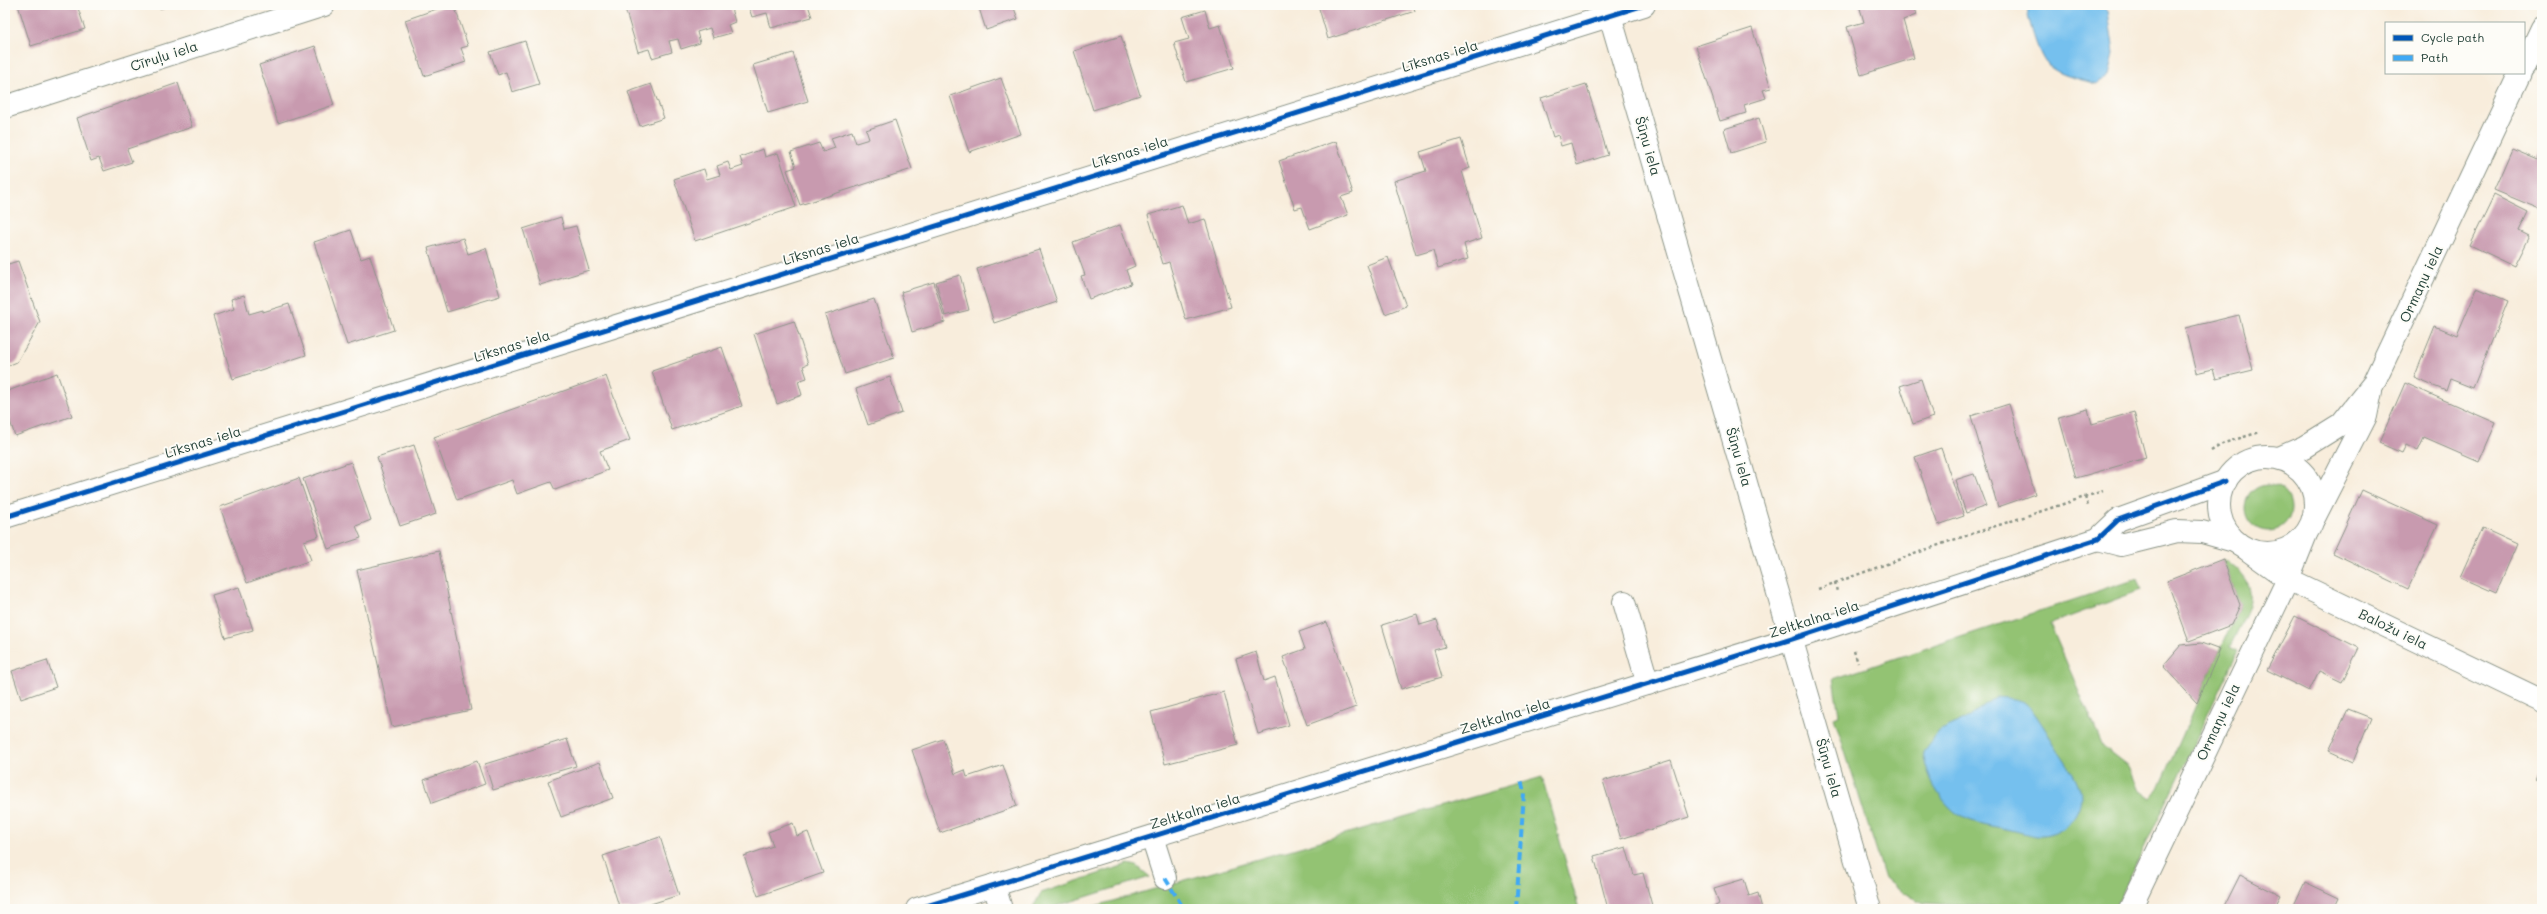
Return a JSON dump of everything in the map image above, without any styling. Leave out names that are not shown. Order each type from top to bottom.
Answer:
[{"type":"street","name":"Cīruļu iela","points":[[5,107],[324,5]]},
{"type":"street","name":"Līksnas iela","points":[[5,516],[1609,10],[1644,5]]},
{"type":"street","name":"Šūņu iela","points":[[1609,10],[1870,909]]},
{"type":"street","points":[[2525,64],[2542,28]]},
{"type":"street","name":"Ormaņu iela","points":[[2279,458],[2304,447],[2341,424],[2373,384],[2520,74]]},
{"type":"street","points":[[2098,539],[2121,545],[2177,531],[2202,532],[2264,554],[2280,552],[2294,545],[2310,527],[2366,416],[2373,384]]},
{"type":"street","points":[[2241,545],[2225,528],[2220,512],[2220,496],[2226,481],[2235,469],[2249,461],[2264,457],[2279,458],[2294,465],[2305,475],[2313,489],[2316,504],[2310,527]]},
{"type":"street","points":[[2098,539],[2118,520],[2226,481]]},
{"type":"street","name":"Ormaņu iela","points":[[2130,909],[2288,579],[2310,527]]},
{"type":"street","name":"Zeltkalna iela","points":[[917,909],[1792,639],[2098,539]]},
{"type":"street","name":"Baložu iela","points":[[2241,545],[2288,579],[2542,701]]},
{"type":"street","points":[[1624,602],[1648,684]]},
{"type":"street","points":[[1152,837],[1165,878]]},
{"type":"street","points":[[994,885],[1001,909]]},
{"type":"path","points":[[2206,454],[2224,443],[2263,432]]},
{"type":"path","points":[[1818,589],[1947,542],[2105,490]]},
{"type":"green space","points":[[2264,485],[2272,485],[2281,489],[2287,495],[2291,508],[2287,521],[2281,527],[2272,531],[2264,531],[2255,527],[2249,521],[2245,512],[2245,504],[2249,495],[2255,489]]},
{"type":"green space","points":[[2223,559],[2237,570],[2246,580],[2250,589],[2248,609],[2230,647],[2238,651],[2115,909],[2014,909],[1924,903],[1904,894],[1885,878],[1834,717],[1839,715],[1833,679],[2137,579],[2141,590],[2050,624],[2103,747],[2129,767],[2139,790],[2151,799],[2159,789],[2240,605]]},
{"type":"green space","points":[[1542,777],[1579,909],[1085,909]]},
{"type":"green space","points":[[1128,864],[1137,866],[1150,877],[1047,909],[1032,909],[1041,893]]},
{"type":"water","points":[[2027,5],[2100,5],[2108,11],[2114,53],[2109,76],[2096,84],[2070,77],[2047,64],[2037,45],[2027,11]]},
{"type":"water","points":[[1995,697],[2018,700],[2028,706],[2036,715],[2070,768],[2080,789],[2080,804],[2073,819],[2053,834],[2036,836],[1971,821],[1955,812],[1948,806],[1933,785],[1927,770],[1923,752],[1940,730],[1969,717]]},
{"type":"building","points":[[18,5],[77,5],[85,29],[31,46]]},
{"type":"building","points":[[158,5],[173,5],[159,9]]},
{"type":"building","points":[[448,5],[454,5],[468,46],[461,48],[466,62],[424,76],[405,20]]},
{"type":"building","points":[[624,5],[730,5],[735,22],[728,25],[731,33],[713,38],[710,28],[697,32],[700,43],[681,49],[678,39],[669,41],[672,52],[652,58],[649,49],[638,52]]},
{"type":"building","points":[[748,5],[808,5],[812,17],[771,28],[767,13],[752,17]]},
{"type":"building","points":[[978,5],[1023,5],[1014,8],[1018,19],[986,30]]},
{"type":"building","points":[[1318,5],[1413,5],[1415,11],[1328,39]]},
{"type":"building","points":[[1859,5],[1913,5],[1916,15],[1903,20],[1914,58],[1861,75],[1847,27],[1864,22]]},
{"type":"building","points":[[1205,10],[1210,28],[1220,25],[1234,68],[1186,82],[1174,43],[1189,39],[1182,17]]},
{"type":"building","points":[[1752,28],[1771,88],[1763,90],[1766,98],[1744,105],[1746,113],[1720,121],[1696,46]]},
{"type":"building","points":[[1121,36],[1140,95],[1093,110],[1074,51]]},
{"type":"building","points":[[525,41],[539,84],[512,92],[506,72],[498,75],[490,52]]},
{"type":"building","points":[[315,46],[334,105],[278,123],[259,65]]},
{"type":"building","points":[[793,53],[808,101],[768,113],[753,65]]},
{"type":"building","points":[[1001,78],[1021,134],[969,152],[950,96]]},
{"type":"building","points":[[178,83],[192,127],[127,149],[132,162],[104,171],[99,158],[91,161],[77,118]]},
{"type":"building","points":[[651,84],[664,118],[640,126],[628,92]]},
{"type":"building","points":[[1586,84],[1608,155],[1577,165],[1571,143],[1561,146],[1558,135],[1553,137],[1541,98]]},
{"type":"building","points":[[1759,118],[1766,142],[1731,153],[1724,129]]},
{"type":"building","points":[[895,120],[912,169],[800,205],[787,170],[796,167],[791,152],[819,143],[823,152],[835,148],[831,138],[852,131],[856,143],[869,139],[866,130]]},
{"type":"building","points":[[1461,139],[1470,168],[1462,171],[1482,238],[1464,244],[1468,259],[1438,268],[1433,250],[1416,255],[1394,181],[1426,171],[1420,152]]},
{"type":"building","points":[[1336,141],[1353,193],[1341,197],[1348,215],[1310,229],[1302,207],[1295,209],[1279,161]]},
{"type":"building","points":[[763,149],[765,157],[778,153],[796,207],[695,241],[674,179],[704,169],[707,179],[720,175],[717,166],[728,162],[731,170],[743,166],[740,157]]},
{"type":"building","points":[[2512,149],[2538,160],[2542,150],[2542,210],[2494,190]]},
{"type":"building","points":[[2494,195],[2528,212],[2519,231],[2529,236],[2514,266],[2470,245]]},
{"type":"building","points":[[1182,205],[1188,224],[1205,219],[1231,307],[1186,320],[1169,262],[1163,264],[1148,215]]},
{"type":"building","points":[[561,217],[564,229],[576,226],[589,270],[540,285],[523,229]]},
{"type":"building","points":[[1120,225],[1135,266],[1126,270],[1131,284],[1089,299],[1081,276],[1085,275],[1073,242]]},
{"type":"building","points":[[351,230],[361,259],[370,256],[394,330],[347,345],[314,242]]},
{"type":"building","points":[[463,238],[468,254],[486,248],[500,296],[447,312],[428,248]]},
{"type":"building","points":[[1039,249],[1057,302],[994,323],[977,269]]},
{"type":"building","points":[[1388,257],[1406,306],[1385,314],[1367,265]]},
{"type":"building","points":[[18,261],[40,322],[17,362],[5,367],[5,265]]},
{"type":"building","points":[[960,275],[969,310],[945,316],[936,282]]},
{"type":"building","points":[[934,282],[945,322],[912,332],[901,292]]},
{"type":"building","points":[[2477,288],[2508,301],[2473,388],[2450,379],[2446,391],[2414,378],[2435,326],[2457,335]]},
{"type":"building","points":[[244,295],[249,314],[263,310],[263,312],[289,304],[306,355],[233,379],[213,316],[234,309],[231,299]]},
{"type":"building","points":[[874,299],[894,358],[845,374],[825,315]]},
{"type":"building","points":[[2239,315],[2253,370],[2216,379],[2213,369],[2196,373],[2185,328]]},
{"type":"building","points":[[794,321],[808,364],[803,366],[807,378],[798,381],[802,395],[777,404],[754,334]]},
{"type":"building","points":[[722,347],[742,406],[672,430],[652,371]]},
{"type":"building","points":[[57,373],[72,416],[15,436],[5,406],[5,392]]},
{"type":"building","points":[[606,376],[630,440],[600,451],[608,470],[555,490],[551,482],[517,494],[512,480],[457,500],[434,437]]},
{"type":"building","points":[[890,377],[902,413],[868,425],[856,389]]},
{"type":"building","points":[[1921,379],[1933,417],[1913,424],[1900,386]]},
{"type":"building","points":[[2405,383],[2496,423],[2479,462],[2424,438],[2418,451],[2406,445],[2402,453],[2379,443]]},
{"type":"building","points":[[2009,404],[2035,494],[1998,507],[1971,416]]},
{"type":"building","points":[[2088,409],[2092,424],[2134,412],[2146,458],[2076,478],[2059,417]]},
{"type":"building","points":[[414,445],[436,514],[400,526],[377,457]]},
{"type":"building","points":[[1941,448],[1964,516],[1938,525],[1915,457]]},
{"type":"building","points":[[351,462],[371,520],[356,526],[361,538],[328,549],[303,479]]},
{"type":"building","points":[[1974,474],[1986,506],[1966,513],[1955,480]]},
{"type":"building","points":[[299,478],[319,536],[304,541],[311,560],[247,583],[220,507]]},
{"type":"building","points":[[2362,490],[2438,525],[2408,589],[2333,553]]},
{"type":"building","points":[[2482,528],[2517,544],[2496,593],[2460,577]]},
{"type":"building","points":[[439,551],[471,710],[392,727],[357,570]]},
{"type":"building","points":[[2223,559],[2240,605],[2231,625],[2189,641],[2167,581]]},
{"type":"building","points":[[239,587],[253,630],[225,638],[212,595]]},
{"type":"building","points":[[1417,614],[1420,625],[1437,620],[1445,647],[1434,650],[1442,677],[1401,689],[1382,625]]},
{"type":"building","points":[[2295,616],[2359,648],[2342,682],[2319,671],[2309,691],[2267,670]]},
{"type":"building","points":[[1327,622],[1356,707],[1307,725],[1283,657],[1305,649],[1299,632]]},
{"type":"building","points":[[2201,643],[2220,650],[2197,703],[2163,666],[2181,645]]},
{"type":"building","points":[[1256,652],[1264,681],[1275,677],[1289,725],[1258,734],[1236,659]]},
{"type":"building","points":[[47,660],[56,687],[21,699],[12,671]]},
{"type":"building","points":[[1224,692],[1238,745],[1165,764],[1151,712]]},
{"type":"building","points":[[2348,709],[2371,718],[2353,762],[2329,751]]},
{"type":"building","points":[[567,739],[576,766],[493,790],[485,764]]},
{"type":"building","points":[[943,739],[955,774],[965,770],[967,777],[1003,765],[1017,806],[940,833],[912,750]]},
{"type":"building","points":[[1671,760],[1689,817],[1621,839],[1603,781]]},
{"type":"building","points":[[477,761],[485,784],[432,803],[424,780]]},
{"type":"building","points":[[600,762],[613,798],[561,817],[548,781]]},
{"type":"building","points":[[2542,765],[2542,782],[2535,779]]},
{"type":"building","points":[[793,823],[797,836],[808,832],[823,873],[758,896],[744,856],[773,846],[768,832]]},
{"type":"building","points":[[660,837],[679,895],[635,909],[620,909],[603,856]]},
{"type":"building","points":[[1626,847],[1634,875],[1643,873],[1653,909],[1608,909],[1594,856]]},
{"type":"building","points":[[2240,875],[2281,896],[2274,909],[2223,909]]},
{"type":"building","points":[[1744,879],[1749,896],[1758,893],[1762,909],[1710,909],[1719,904],[1714,888]]},
{"type":"building","points":[[2305,882],[2339,898],[2334,909],[2303,909],[2294,905]]},
{"type":"marked path","points":[[1516,909],[1524,793],[1521,779]]},
{"type":"marked path","points":[[1165,878],[1184,909]]},
{"type":"cycle path","points":[[5,517],[1644,5]]},
{"type":"cycle path","points":[[917,909],[1792,639],[2098,539],[2118,520],[2226,481]]}]
